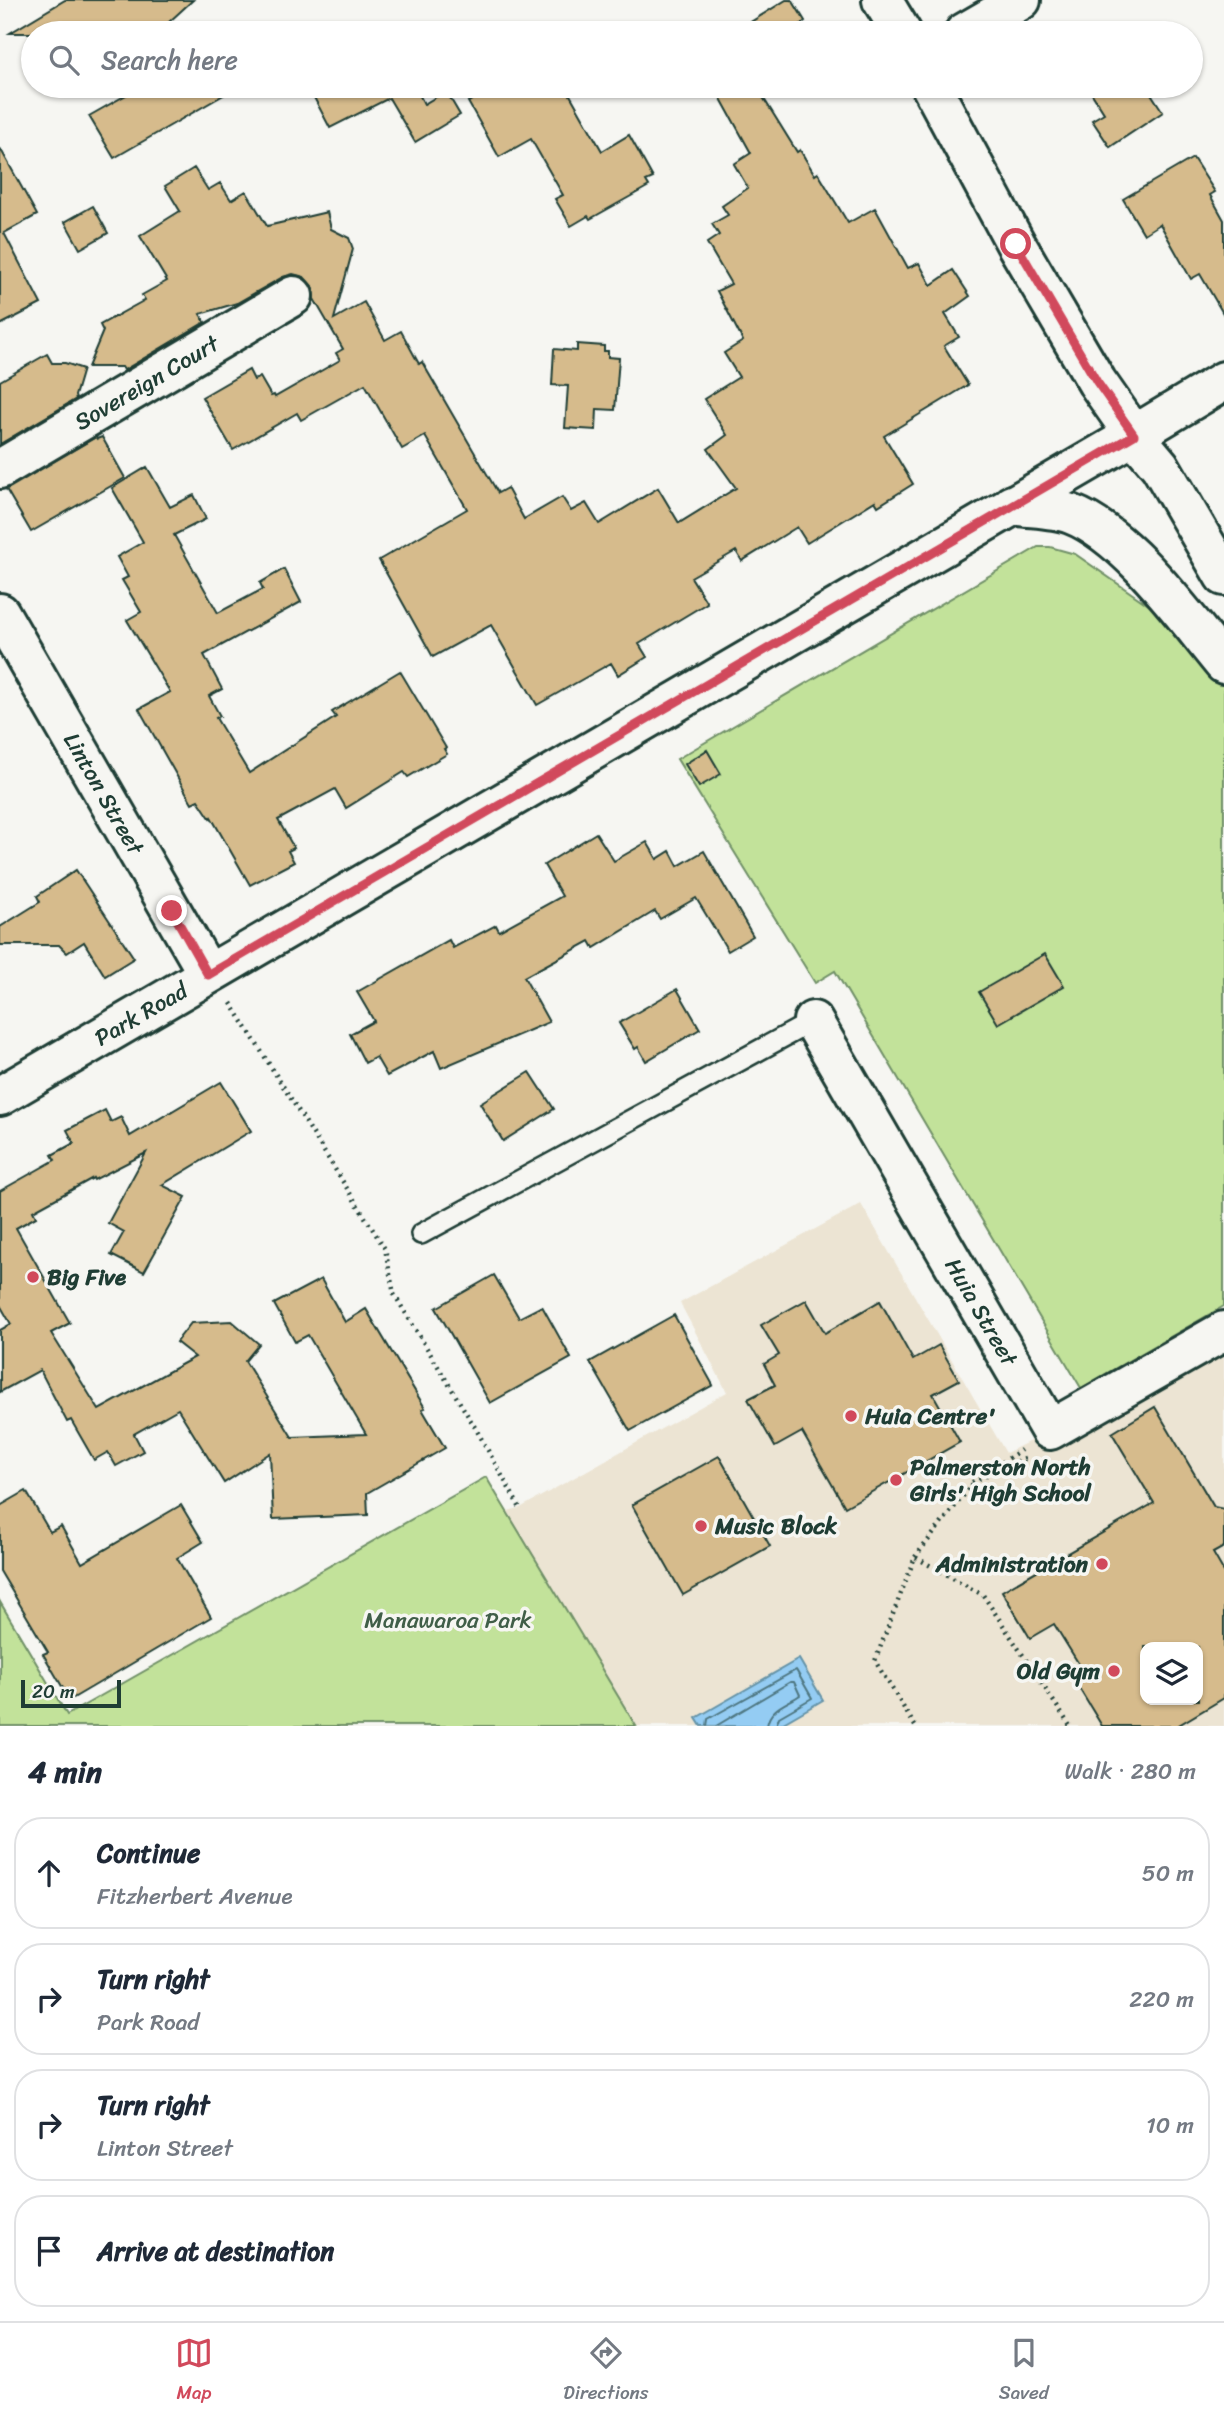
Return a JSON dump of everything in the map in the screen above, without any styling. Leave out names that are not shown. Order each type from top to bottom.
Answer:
[{"type":"main road","points":[[883,0],[895,21]]},
{"type":"main road","points":[[985,21],[1021,0]]},
{"type":"main road","points":[[937,98],[1016,244],[1097,382],[1134,435],[1160,466],[1224,576]]},
{"type":"main road","name":"Sovereign Court","points":[[0,469],[293,296]]},
{"type":"main road","name":"Park Road","points":[[0,1096],[1224,381]]},
{"type":"main road","points":[[1012,505],[1070,514],[1094,527],[1123,549],[1153,578],[1224,664]]},
{"type":"main road","name":"Linton Street","points":[[0,613],[208,975]]},
{"type":"main road","name":"Huia Street","points":[[813,1021],[1041,1443]]},
{"type":"main road","points":[[1041,1443],[1224,1331]]},
{"type":"lane","points":[[421,1234],[813,1021]]},
{"type":"path","points":[[208,975],[231,1003],[385,1249],[394,1294],[476,1429],[520,1508]]},
{"type":"path","points":[[972,1482],[1041,1443]]},
{"type":"path","points":[[915,1726],[874,1661],[915,1557],[972,1482],[1041,1443]]},
{"type":"path","points":[[915,1557],[983,1595],[1070,1726]]},
{"type":"shaded area","name":"Palmerston North Girls' High School","points":[[861,1204],[1006,1453],[1224,1345],[1224,1726],[636,1726],[507,1511],[520,1508],[727,1392],[680,1303]]},
{"type":"green space","points":[[1038,547],[1050,547],[1075,554],[1157,611],[1224,685],[1224,1306],[1081,1388],[835,971],[815,983],[677,759]]},
{"type":"green space","name":"Manawaroa Park","points":[[486,1477],[636,1726],[0,1726],[0,1602],[67,1715]]},
{"type":"water","points":[[799,1659],[823,1700],[778,1726],[701,1726],[696,1718]]},
{"type":"building","points":[[65,0],[193,0],[170,21],[30,21]]},
{"type":"building","points":[[786,0],[792,0],[805,21],[752,21]]},
{"type":"building","points":[[21,26],[21,33],[10,33]]},
{"type":"building","points":[[121,98],[218,98],[114,158],[89,116]]},
{"type":"building","points":[[314,98],[389,98],[330,128]]},
{"type":"building","points":[[389,98],[421,98],[424,104],[434,98],[450,98],[460,115],[415,142]]},
{"type":"building","points":[[475,98],[572,98],[602,151],[629,135],[653,178],[646,181],[649,186],[590,219],[588,216],[571,226],[555,199],[563,195],[531,139],[499,157],[468,102]]},
{"type":"building","points":[[721,98],[763,98],[797,152],[800,150],[815,175],[818,173],[848,223],[875,208],[908,268],[919,263],[931,285],[953,270],[970,296],[945,314],[959,337],[944,346],[968,385],[884,436],[913,484],[878,506],[875,501],[807,543],[797,527],[742,561],[736,551],[691,577],[707,603],[639,644],[647,657],[618,675],[611,663],[537,705],[491,625],[433,657],[379,560],[467,509],[425,436],[402,449],[365,384],[301,420],[297,413],[233,450],[202,397],[249,370],[254,380],[260,377],[271,396],[275,397],[340,360],[336,353],[343,349],[314,299],[312,286],[304,277],[293,274],[283,277],[237,303],[200,314],[205,322],[124,370],[122,367],[88,367],[103,331],[100,325],[145,300],[142,295],[167,281],[140,236],[180,211],[165,186],[194,168],[208,190],[220,183],[231,200],[246,191],[267,226],[327,212],[331,229],[349,238],[353,249],[334,319],[364,302],[385,340],[401,331],[498,493],[507,488],[524,519],[562,497],[571,511],[586,503],[599,524],[658,488],[679,523],[736,488],[708,449],[727,435],[704,399],[739,377],[724,353],[743,341],[717,291],[731,284],[707,243],[719,235],[712,224],[728,215],[722,206],[748,188],[734,164],[751,153]]},
{"type":"building","points":[[1095,98],[1154,98],[1163,112],[1110,147],[1092,120],[1104,113]]},
{"type":"building","points":[[0,148],[37,215],[4,233],[41,304],[0,325]]},
{"type":"building","points":[[1193,158],[1215,192],[1210,195],[1224,220],[1224,315],[1200,274],[1191,279],[1160,224],[1144,234],[1123,199]]},
{"type":"building","points":[[93,206],[108,233],[80,249],[65,222]]},
{"type":"building","points":[[577,344],[604,346],[608,357],[619,358],[615,410],[597,409],[596,430],[565,428],[568,386],[552,385],[554,349],[577,351]]},
{"type":"building","points":[[47,354],[52,363],[65,363],[83,369],[76,399],[0,444],[0,381]]},
{"type":"building","points":[[96,437],[102,437],[125,478],[31,532],[6,489]]},
{"type":"building","points":[[147,467],[170,507],[194,495],[206,519],[174,535],[218,613],[263,589],[260,583],[284,569],[301,602],[204,655],[222,689],[209,696],[220,716],[216,718],[249,773],[336,717],[332,712],[400,671],[446,748],[444,749],[447,754],[408,777],[404,772],[346,808],[335,789],[278,820],[294,848],[288,851],[294,862],[250,885],[211,817],[198,800],[192,803],[139,709],[170,692],[127,620],[141,612],[122,580],[128,577],[117,557],[143,542],[112,488]]},
{"type":"building","points":[[707,750],[721,774],[699,787],[685,764]]},
{"type":"building","points":[[596,833],[614,861],[647,842],[657,859],[670,851],[678,866],[704,851],[753,936],[728,951],[696,898],[660,919],[655,911],[594,948],[590,941],[524,977],[549,1022],[441,1068],[434,1051],[387,1076],[376,1057],[365,1063],[350,1034],[374,1021],[357,992],[449,940],[453,948],[496,925],[499,931],[562,896],[544,865]]},
{"type":"building","points":[[76,870],[134,958],[105,976],[84,942],[67,953],[59,945],[0,945],[0,927],[40,902],[37,896]]},
{"type":"building","points":[[1045,954],[1064,986],[998,1024],[979,992]]},
{"type":"building","points":[[677,989],[700,1029],[646,1061],[619,1023]]},
{"type":"building","points":[[530,1072],[554,1109],[503,1141],[480,1103]]},
{"type":"building","points":[[221,1082],[251,1131],[162,1185],[186,1197],[144,1272],[111,1255],[124,1232],[108,1223],[146,1153],[33,1211],[36,1217],[16,1228],[70,1323],[51,1333],[99,1410],[195,1357],[176,1342],[191,1323],[232,1321],[259,1344],[245,1361],[292,1437],[366,1434],[308,1335],[295,1342],[274,1304],[321,1279],[345,1322],[366,1309],[425,1408],[422,1409],[445,1448],[367,1493],[368,1515],[273,1519],[270,1453],[224,1483],[178,1409],[134,1434],[143,1451],[116,1466],[108,1452],[94,1460],[71,1420],[67,1422],[40,1370],[0,1392],[0,1330],[11,1324],[0,1305],[0,1191],[55,1160],[52,1155],[74,1143],[67,1130],[105,1110],[111,1122],[121,1117],[130,1136]]},
{"type":"building","points":[[494,1275],[519,1318],[542,1306],[571,1358],[490,1403],[436,1308]]},
{"type":"building","name":"Huia Centre'","points":[[806,1300],[825,1333],[880,1301],[913,1360],[939,1345],[959,1380],[933,1394],[960,1442],[845,1507],[802,1432],[775,1447],[748,1399],[775,1385],[764,1364],[779,1355],[761,1325]]},
{"type":"building","points":[[674,1315],[713,1385],[630,1431],[590,1362]]},
{"type":"building","points":[[1155,1407],[1214,1507],[1224,1509],[1224,1547],[1213,1553],[1224,1572],[1224,1698],[1177,1726],[1102,1726],[1074,1680],[1085,1674],[1054,1624],[1030,1638],[1002,1591],[1154,1503],[1112,1433]]},
{"type":"building","name":"Music Block","points":[[719,1456],[770,1546],[683,1595],[632,1505]]},
{"type":"building","points":[[26,1491],[50,1532],[61,1526],[82,1563],[181,1505],[203,1542],[177,1558],[211,1617],[70,1700],[43,1654],[48,1652],[0,1571],[0,1506]]},
{"type":"place","name":"Big Five","points":[[33,1277]]},
{"type":"place","name":"Huia Centre'","points":[[851,1416]]},
{"type":"place","name":"Palmerston North Girls' High School","points":[[896,1480]]},
{"type":"place","name":"Music Block","points":[[701,1526]]},
{"type":"place","name":"Administration","points":[[1102,1564]]},
{"type":"place","name":"Old Gym","points":[[1114,1671]]},
{"type":"route","points":[[172,911],[208,975],[1134,435],[1097,382],[1016,244]]}]
